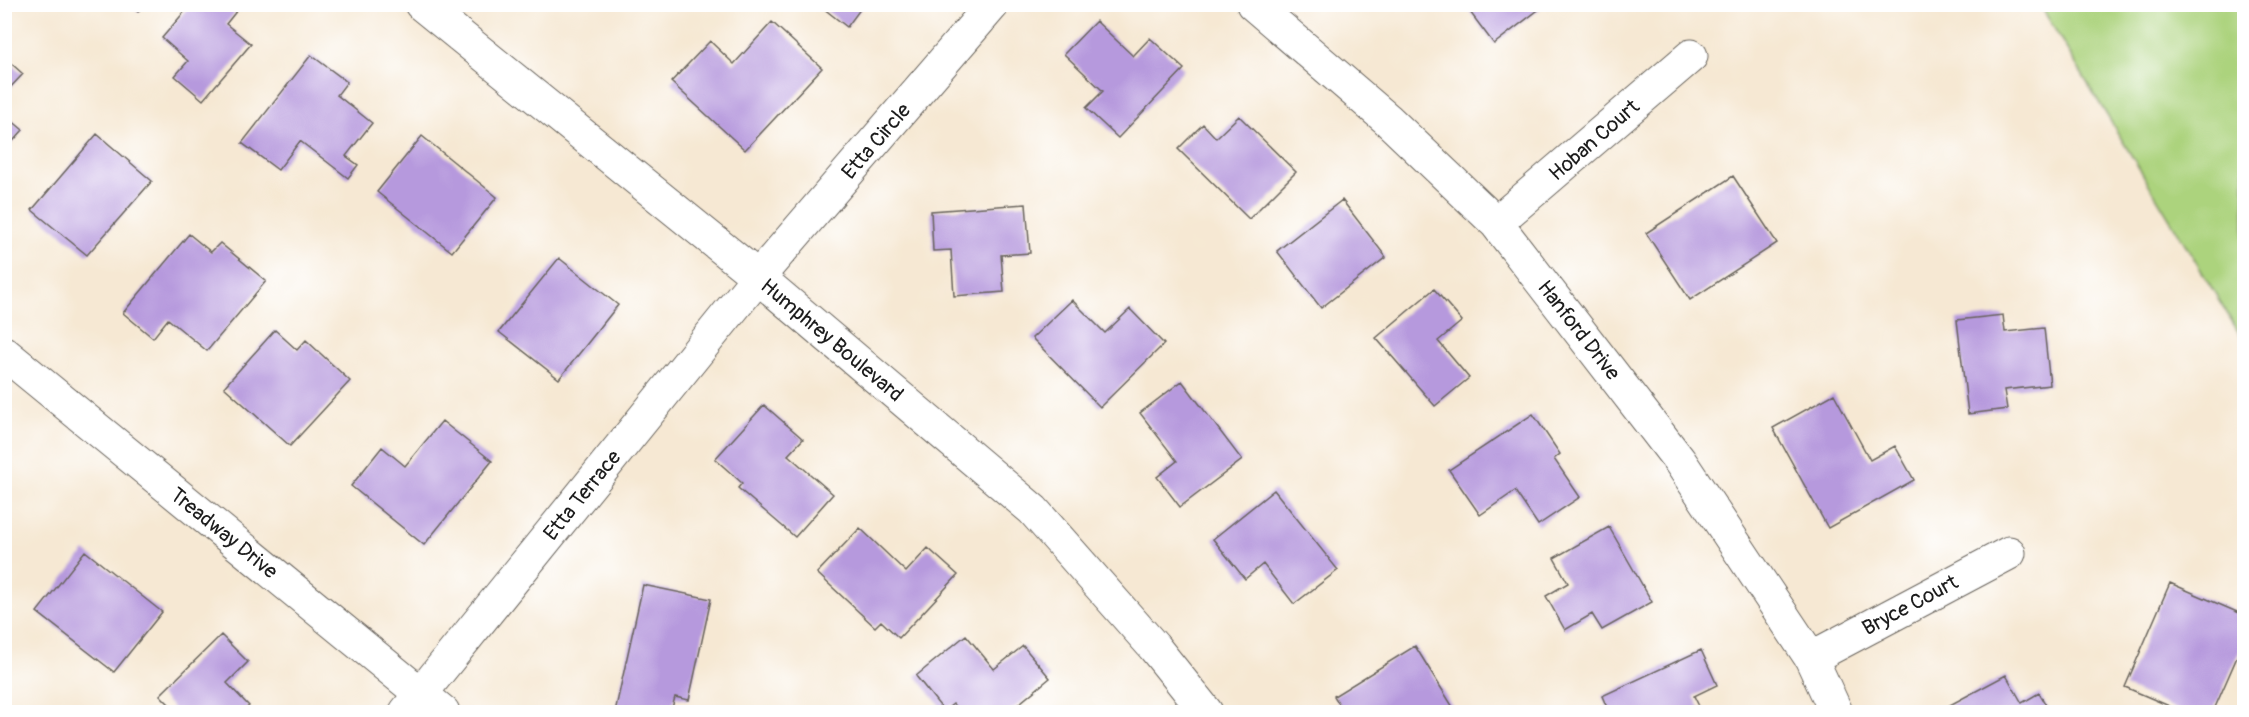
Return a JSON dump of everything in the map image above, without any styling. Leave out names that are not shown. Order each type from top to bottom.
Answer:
[{"type":"street","name":"Humphrey Boulevard","points":[[421,4],[758,277],[1033,510],[1154,647],[1206,712]]},
{"type":"street","name":"Etta Circle","points":[[758,277],[993,4]]},
{"type":"street","name":"Hanford Drive","points":[[1253,4],[1387,118],[1497,223],[1678,460],[1811,658],[1836,712]]},
{"type":"street","name":"Hoban Court","points":[[1497,223],[1691,56]]},
{"type":"street","name":"Etta Terrace","points":[[423,706],[758,277]]},
{"type":"street","name":"Treadway Drive","points":[[4,353],[423,706]]},
{"type":"street","name":"Bryce Court","points":[[1811,658],[2009,553]]},
{"type":"green space","points":[[2040,5],[2244,5],[2244,341]]},
{"type":"building","points":[[127,4],[144,4],[138,12]]},
{"type":"building","points":[[191,4],[242,4],[226,24],[251,44],[203,100],[175,76],[188,61],[162,38]]},
{"type":"building","points":[[818,4],[864,4],[847,27]]},
{"type":"building","points":[[1464,4],[1546,4],[1494,44]]},
{"type":"building","points":[[1096,21],[1133,56],[1150,38],[1184,69],[1118,138],[1086,108],[1103,91],[1064,54]]},
{"type":"building","points":[[772,22],[822,68],[745,150],[671,82],[710,41],[734,64]]},
{"type":"building","points":[[311,55],[347,82],[337,95],[372,123],[346,156],[358,165],[348,178],[300,141],[278,170],[242,143]]},
{"type":"building","points":[[4,57],[23,74],[4,94]]},
{"type":"building","points":[[4,114],[23,130],[4,151]]},
{"type":"building","points":[[1239,116],[1296,172],[1249,219],[1178,149],[1203,124],[1216,138]]},
{"type":"building","points":[[97,134],[152,181],[87,255],[32,210]]},
{"type":"building","points":[[422,136],[497,197],[452,252],[377,192]]},
{"type":"building","points":[[1733,176],[1777,243],[1690,300],[1646,233]]},
{"type":"building","points":[[1342,200],[1386,257],[1321,308],[1277,251]]},
{"type":"building","points":[[1026,204],[1030,253],[1001,255],[1004,292],[954,296],[951,250],[933,251],[931,211]]},
{"type":"building","points":[[189,234],[211,252],[220,243],[266,281],[207,351],[168,319],[153,338],[123,313]]},
{"type":"building","points":[[559,258],[618,305],[559,379],[499,332]]},
{"type":"building","points":[[1434,289],[1462,321],[1438,341],[1469,378],[1435,406],[1376,338]]},
{"type":"building","points":[[1072,300],[1105,333],[1130,309],[1164,344],[1100,407],[1032,338]]},
{"type":"building","points":[[2003,315],[2005,332],[2044,328],[2050,385],[2004,390],[2007,409],[1968,414],[1957,320]]},
{"type":"building","points":[[275,330],[297,350],[306,340],[350,381],[290,446],[224,387]]},
{"type":"building","points":[[1182,381],[1242,460],[1180,507],[1157,477],[1177,461],[1140,413]]},
{"type":"building","points":[[1834,394],[1870,460],[1895,446],[1914,480],[1828,528],[1773,428]]},
{"type":"building","points":[[764,405],[803,439],[788,455],[833,494],[795,537],[738,488],[742,483],[715,459]]},
{"type":"building","points":[[1533,414],[1560,454],[1554,459],[1580,497],[1538,525],[1515,491],[1480,515],[1449,470]]},
{"type":"building","points":[[442,421],[492,461],[424,545],[351,486],[382,447],[405,466]]},
{"type":"building","points":[[1274,490],[1338,570],[1294,604],[1263,564],[1245,579],[1213,539]]},
{"type":"building","points":[[1609,527],[1652,602],[1602,630],[1592,614],[1565,630],[1546,596],[1568,583],[1554,558]]},
{"type":"building","points":[[860,528],[906,572],[928,548],[958,575],[899,638],[881,621],[875,627],[817,573]]},
{"type":"building","points":[[85,551],[162,612],[114,672],[37,612]]},
{"type":"building","points":[[2170,583],[2244,615],[2244,641],[2213,712],[2183,712],[2125,687]]},
{"type":"building","points":[[643,585],[711,599],[689,700],[675,697],[671,712],[615,712]]},
{"type":"building","points":[[221,635],[248,662],[227,683],[249,706],[242,712],[177,712],[160,695]]},
{"type":"building","points":[[966,635],[994,669],[1023,646],[1050,678],[1009,712],[960,712],[953,704],[944,711],[916,676]]},
{"type":"building","points":[[1415,646],[1456,712],[1344,712],[1334,696]]},
{"type":"building","points":[[1701,650],[1717,685],[1694,696],[1702,712],[1609,712],[1602,696]]},
{"type":"building","points":[[2006,675],[2022,703],[2039,693],[2050,712],[1952,712],[1948,706]]}]
